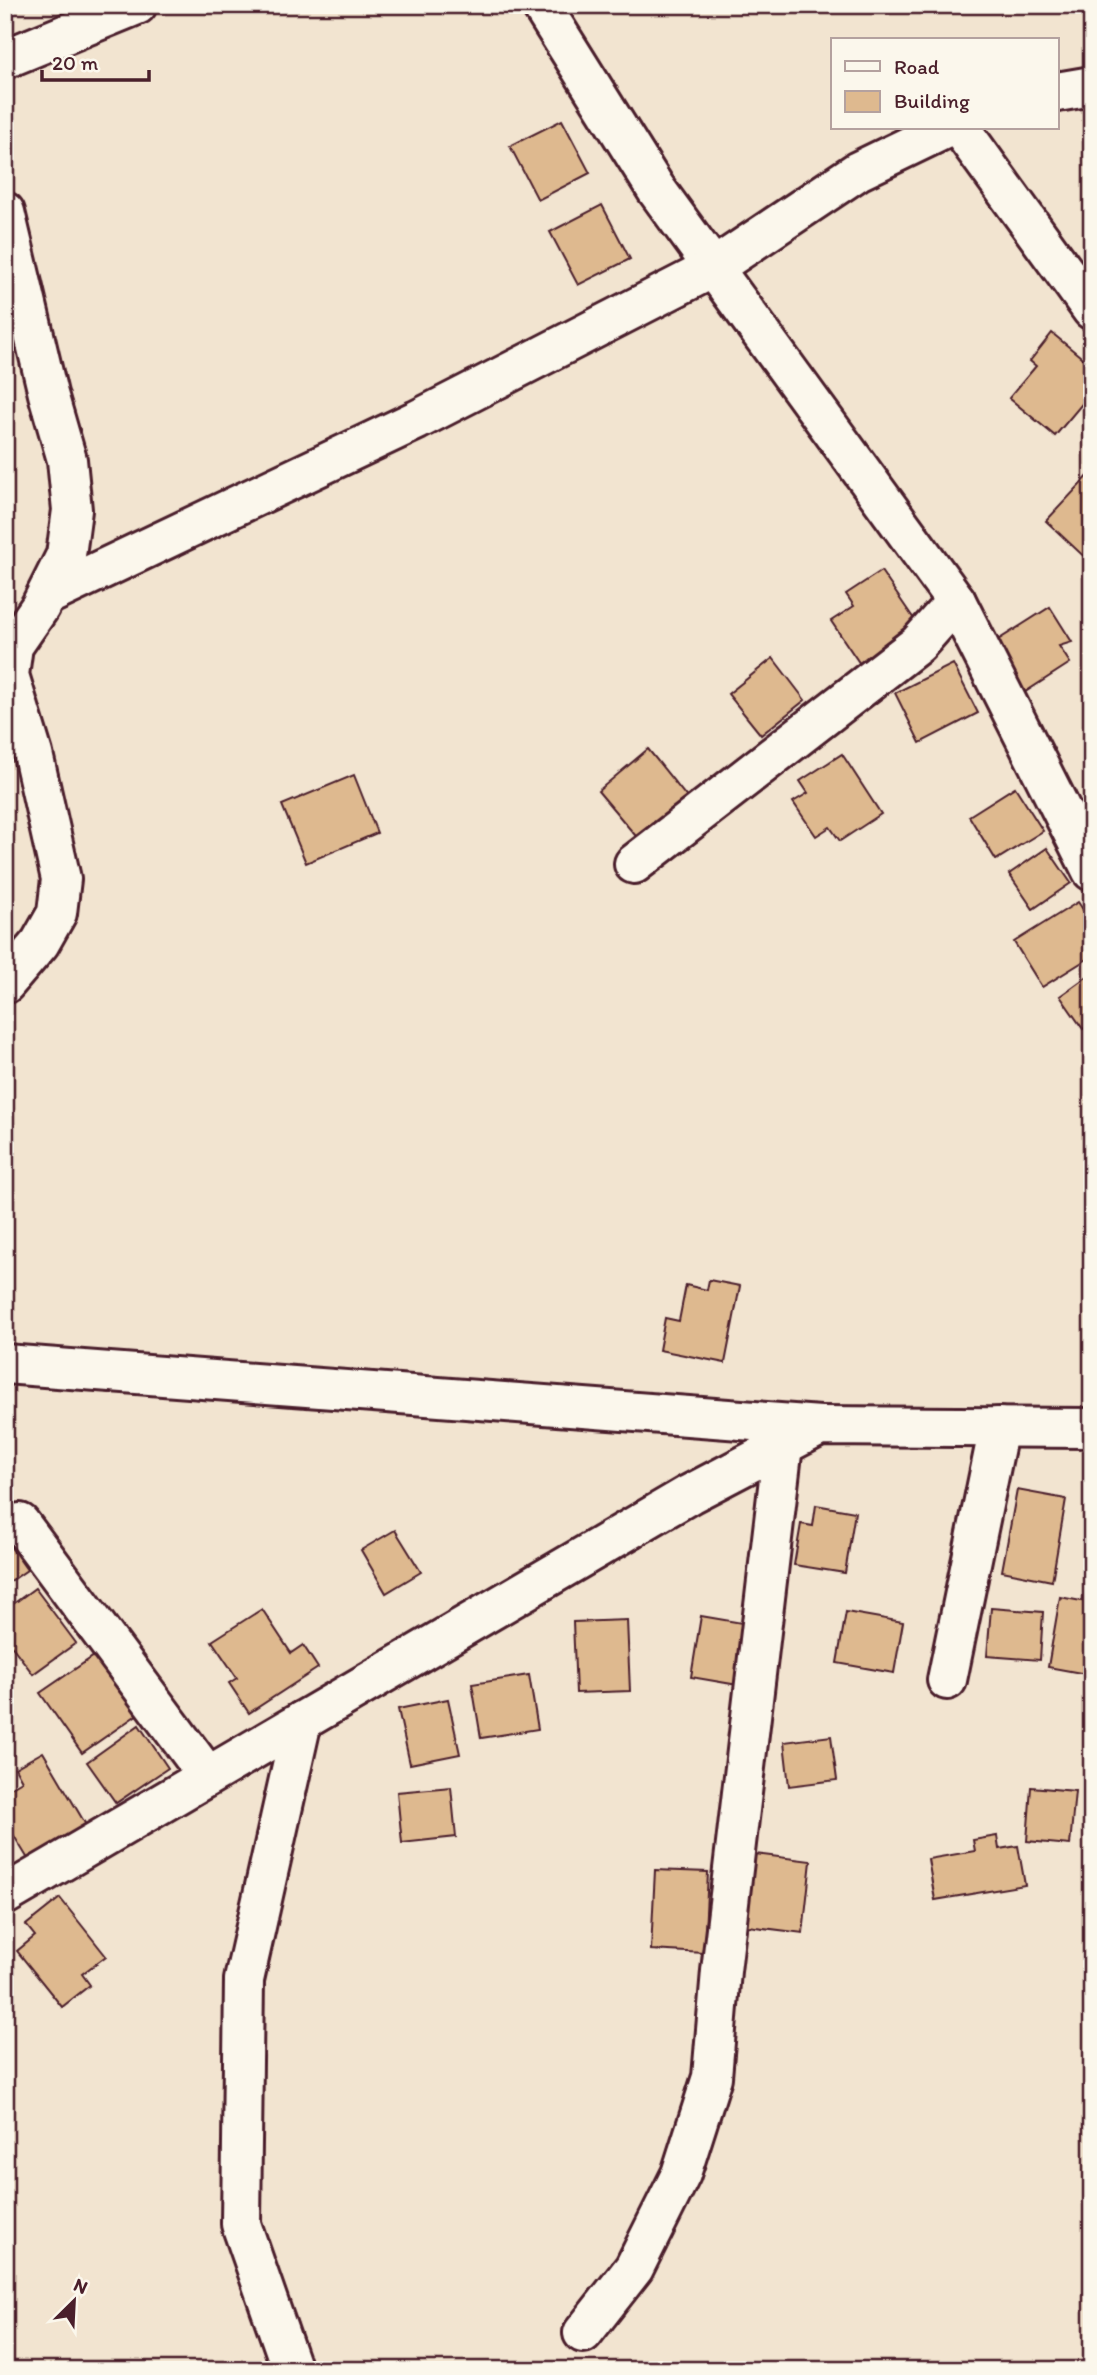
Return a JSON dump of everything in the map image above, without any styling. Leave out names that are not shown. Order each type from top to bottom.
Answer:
[{"type":"street","points":[[5,59],[137,5]]},
{"type":"street","points":[[541,5],[656,190],[956,601],[1092,871]]},
{"type":"street","points":[[1058,92],[1092,86]]},
{"type":"street","points":[[46,596],[417,420],[713,268],[858,171],[943,130]]},
{"type":"street","points":[[961,130],[1092,310]]},
{"type":"street","points":[[5,212],[48,394],[67,460],[72,510],[66,555],[46,596],[13,646],[9,675],[33,754],[61,879],[57,913],[40,943],[5,984]]},
{"type":"street","points":[[634,864],[918,644],[956,601]]},
{"type":"street","points":[[5,1364],[820,1426],[1092,1428]]},
{"type":"street","points":[[5,1895],[690,1493],[820,1426]]},
{"type":"street","points":[[947,1680],[999,1427]]},
{"type":"street","points":[[583,2333],[634,2268],[681,2174],[712,2077],[721,1971],[783,1445]]},
{"type":"street","points":[[20,1523],[207,1775]]},
{"type":"street","points":[[292,2370],[241,2224],[244,1980],[302,1721]]},
{"type":"building","points":[[562,120],[590,173],[538,200],[510,146]]},
{"type":"building","points":[[602,205],[630,259],[578,285],[550,232]]},
{"type":"building","points":[[1052,333],[1092,366],[1092,392],[1055,436],[1009,398],[1036,366],[1030,361]]},
{"type":"building","points":[[1092,472],[1092,564],[1046,521]]},
{"type":"building","points":[[881,571],[918,625],[860,664],[831,621],[854,606],[846,594]]},
{"type":"building","points":[[1050,607],[1072,642],[1059,646],[1070,663],[1022,694],[990,645]]},
{"type":"building","points":[[773,658],[805,700],[761,735],[728,694]]},
{"type":"building","points":[[953,664],[978,713],[920,743],[895,693]]},
{"type":"building","points":[[648,749],[689,800],[640,841],[598,791]]},
{"type":"building","points":[[842,754],[881,814],[840,841],[830,827],[816,836],[793,802],[808,793],[800,781]]},
{"type":"building","points":[[354,775],[377,833],[306,863],[282,805]]},
{"type":"building","points":[[1015,787],[1043,831],[996,860],[969,816]]},
{"type":"building","points":[[1047,848],[1071,883],[1033,909],[1009,874]]},
{"type":"building","points":[[1078,902],[1092,923],[1092,956],[1042,987],[1014,942]]},
{"type":"building","points":[[1092,973],[1092,1023],[1083,1029],[1060,996]]},
{"type":"building","points":[[709,1280],[740,1286],[725,1363],[659,1350],[665,1318],[679,1321],[686,1285],[707,1290]]},
{"type":"building","points":[[1017,1490],[1066,1499],[1052,1581],[1002,1571]]},
{"type":"building","points":[[816,1505],[855,1512],[845,1573],[794,1565],[801,1524],[813,1526]]},
{"type":"building","points":[[395,1530],[421,1572],[386,1593],[361,1550]]},
{"type":"building","points":[[5,1539],[27,1570],[5,1585]]},
{"type":"building","points":[[35,1588],[76,1643],[33,1674],[5,1637],[5,1610]]},
{"type":"building","points":[[1060,1597],[1092,1603],[1092,1675],[1048,1667]]},
{"type":"building","points":[[991,1608],[1043,1612],[1040,1660],[987,1656]]},
{"type":"building","points":[[262,1609],[291,1653],[303,1645],[318,1668],[249,1713],[229,1683],[237,1678],[212,1641]]},
{"type":"building","points":[[846,1612],[903,1622],[894,1673],[837,1663]]},
{"type":"building","points":[[701,1616],[748,1624],[738,1685],[691,1677]]},
{"type":"building","points":[[627,1620],[630,1691],[576,1693],[573,1622]]},
{"type":"building","points":[[97,1654],[138,1714],[82,1753],[40,1693]]},
{"type":"building","points":[[529,1675],[538,1729],[481,1738],[472,1684]]},
{"type":"building","points":[[448,1699],[460,1754],[410,1764],[398,1709]]},
{"type":"building","points":[[139,1725],[168,1768],[116,1803],[87,1762]]},
{"type":"building","points":[[831,1736],[837,1780],[789,1786],[784,1742]]},
{"type":"building","points":[[43,1752],[86,1825],[28,1859],[5,1821],[5,1791],[22,1781],[15,1768]]},
{"type":"building","points":[[451,1787],[456,1837],[402,1843],[397,1792]]},
{"type":"building","points":[[1031,1787],[1075,1791],[1070,1845],[1027,1841]]},
{"type":"building","points":[[997,1836],[999,1849],[1018,1846],[1025,1885],[935,1900],[928,1859],[975,1851],[973,1840]]},
{"type":"building","points":[[755,1854],[811,1861],[803,1933],[747,1926]]},
{"type":"building","points":[[655,1870],[708,1872],[704,1953],[651,1950]]},
{"type":"building","points":[[60,1898],[106,1956],[82,1974],[90,1985],[62,2007],[17,1951],[35,1936],[26,1925]]}]
